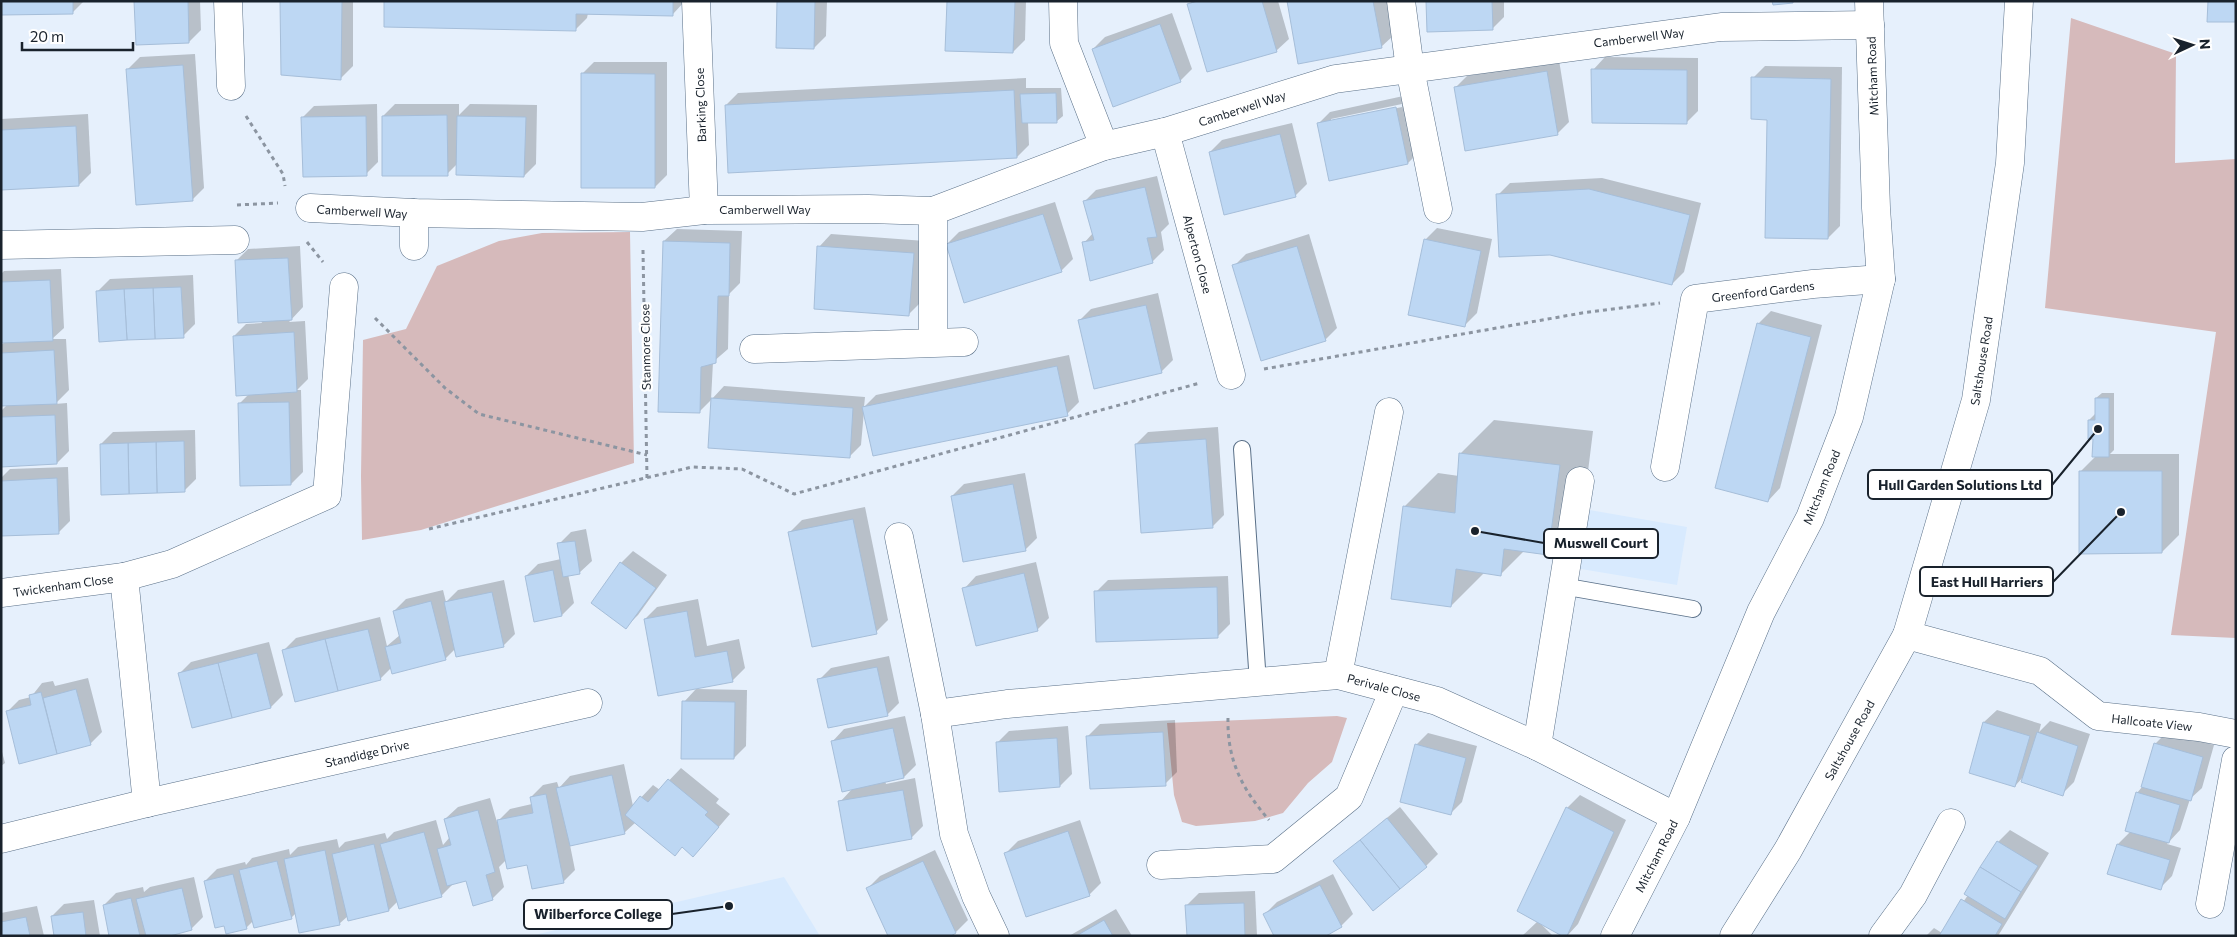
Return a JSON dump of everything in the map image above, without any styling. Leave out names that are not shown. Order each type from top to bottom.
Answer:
[{"type":"street","points":[[228,1],[231,86]]},
{"type":"street","name":"Barking Close","points":[[696,1],[704,210]]},
{"type":"street","points":[[1063,1],[1064,42],[1104,146]]},
{"type":"street","points":[[1401,1],[1410,68],[1438,209]]},
{"type":"street","name":"Saltshouse Road","points":[[1734,936],[1788,850],[1908,634],[1976,400],[2010,163],[2019,1]]},
{"type":"street","name":"Camberwell Way","points":[[310,208],[414,213],[642,217],[704,210],[868,209],[933,211],[1104,146],[1165,132],[1335,78],[1721,27],[1870,13]]},
{"type":"street","name":"Mitcham Road","points":[[1615,936],[1676,817],[1761,612],[1810,518],[1849,417],[1881,279],[1876,208],[1870,13]]},
{"type":"street","name":"Alperton Close","points":[[1165,132],[1231,375]]},
{"type":"street","points":[[933,211],[933,342]]},
{"type":"street","name":"Camberwell Way","points":[[414,213],[414,246]]},
{"type":"street","points":[[1,245],[235,240]]},
{"type":"street","name":"Greenford Gardens","points":[[1665,467],[1695,299],[1813,284],[1881,279]]},
{"type":"street","points":[[146,803],[124,577],[172,564],[327,495],[344,287]]},
{"type":"street","points":[[754,349],[964,342]]},
{"type":"street","points":[[1338,676],[1389,412]]},
{"type":"street","points":[[1537,746],[1580,481]]},
{"type":"street","points":[[899,537],[936,714],[954,834],[976,896],[995,936]]},
{"type":"street","name":"Twickenham Close","points":[[1,593],[124,577]]},
{"type":"street","name":"Hallcoate View","points":[[1908,634],[2040,671],[2098,716],[2198,727],[2236,734]]},
{"type":"street","name":"Perivale Close","points":[[936,714],[1007,704],[1338,676],[1437,701],[1537,746],[1676,817]]},
{"type":"street","points":[[1161,865],[1273,858],[1292,844],[1348,797],[1394,690]]},
{"type":"street","name":"Standidge Drive","points":[[1,839],[146,803],[588,703]]},
{"type":"street","points":[[2210,904],[2236,760]]},
{"type":"street","points":[[1883,936],[1913,895],[1951,823]]},
{"type":"lane","points":[[1242,449],[1258,682]]},
{"type":"lane","points":[[1562,586],[1693,609]]},
{"type":"path","points":[[231,86],[240,106],[282,174],[287,193]]},
{"type":"path","name":"Stanmore Close","points":[[642,217],[647,478]]},
{"type":"path","points":[[306,241],[344,287],[445,388],[479,414],[646,455]]},
{"type":"path","points":[[429,529],[692,467],[742,468],[794,494],[1231,375],[1582,313],[1695,299]]},
{"type":"path","points":[[1229,685],[1228,733],[1232,763],[1246,790],[1262,812],[1292,844]]},
{"type":"shaded area","points":[[2071,18],[2176,54],[2175,163],[2236,159],[2236,638],[2171,635],[2216,332],[2045,308]]},
{"type":"shaded area","points":[[630,232],[634,463],[421,530],[362,540],[363,340],[406,329],[437,266],[499,241],[542,233]]},
{"type":"shaded area","points":[[1584,509],[1687,527],[1677,585],[1575,568]]},
{"type":"shaded area","points":[[1337,716],[1347,718],[1332,762],[1308,783],[1283,813],[1255,821],[1196,826],[1182,822],[1174,795],[1167,723]]},
{"type":"shaded area","points":[[784,877],[820,936],[530,936]]},
{"type":"building","points":[[1,1],[73,1],[73,14],[1,15]]},
{"type":"building","points":[[134,1],[188,1],[189,43],[136,45]]},
{"type":"building","points":[[280,1],[342,1],[341,80],[281,75]]},
{"type":"building","points":[[384,1],[673,1],[673,16],[576,14],[576,31],[384,27]]},
{"type":"building","points":[[777,1],[815,1],[814,49],[776,48]]},
{"type":"building","points":[[947,1],[1015,1],[1013,53],[945,51]]},
{"type":"building","points":[[1198,1],[1262,1],[1277,52],[1207,72],[1187,4]]},
{"type":"building","points":[[1287,1],[1373,1],[1382,48],[1298,64]]},
{"type":"building","points":[[1426,1],[1492,1],[1493,30],[1427,32]]},
{"type":"building","points":[[1772,1],[1793,1],[1793,3],[1773,5]]},
{"type":"building","points":[[2208,1],[2236,1],[2236,22],[2207,22]]},
{"type":"building","points":[[1160,24],[1181,82],[1113,107],[1092,49]]},
{"type":"building","points":[[183,65],[193,201],[136,205],[126,69]]},
{"type":"building","points":[[1591,69],[1687,70],[1687,124],[1592,123]]},
{"type":"building","points":[[1547,71],[1558,135],[1465,151],[1454,87]]},
{"type":"building","points":[[581,73],[655,74],[655,188],[581,188]]},
{"type":"building","points":[[1751,77],[1831,79],[1828,239],[1765,238],[1767,120],[1751,119]]},
{"type":"building","points":[[1014,90],[1017,158],[728,173],[725,105]]},
{"type":"building","points":[[1056,93],[1057,123],[1022,123],[1020,94]]},
{"type":"building","points":[[1396,107],[1408,164],[1329,181],[1317,123]]},
{"type":"building","points":[[447,115],[448,176],[382,176],[382,116]]},
{"type":"building","points":[[366,116],[367,176],[303,177],[301,117]]},
{"type":"building","points":[[457,116],[526,117],[524,177],[456,175]]},
{"type":"building","points":[[76,126],[79,186],[1,190],[1,130]]},
{"type":"building","points":[[1280,134],[1296,197],[1224,215],[1209,152]]},
{"type":"building","points":[[1145,187],[1157,237],[1147,238],[1153,263],[1090,281],[1082,242],[1094,240],[1083,201]]},
{"type":"building","points":[[1589,189],[1690,215],[1672,285],[1550,255],[1499,257],[1496,194]]},
{"type":"building","points":[[1043,214],[1062,272],[964,303],[946,244]]},
{"type":"building","points":[[1424,239],[1481,251],[1465,327],[1408,315]]},
{"type":"building","points":[[663,241],[730,243],[729,296],[718,296],[716,363],[701,367],[700,413],[658,412]]},
{"type":"building","points":[[817,246],[914,253],[909,316],[814,309]]},
{"type":"building","points":[[1297,246],[1326,341],[1261,361],[1232,265]]},
{"type":"building","points":[[288,258],[292,320],[238,323],[235,260]]},
{"type":"building","points":[[50,280],[53,341],[1,343],[1,282]]},
{"type":"building","points":[[181,287],[184,338],[155,339],[153,288]]},
{"type":"building","points":[[153,288],[155,339],[127,340],[124,289]]},
{"type":"building","points":[[124,289],[127,340],[99,342],[96,291]]},
{"type":"building","points":[[1146,305],[1162,373],[1094,389],[1078,320]]},
{"type":"building","points":[[1757,323],[1811,337],[1768,502],[1715,488]]},
{"type":"building","points":[[294,332],[297,392],[236,396],[233,336]]},
{"type":"building","points":[[54,350],[57,404],[1,406],[1,353]]},
{"type":"building","points":[[1057,366],[1068,416],[873,456],[862,407]]},
{"type":"building","points":[[711,398],[853,408],[850,458],[708,448]]},
{"type":"building","points":[[2095,398],[2109,398],[2109,457],[2092,457],[2093,439],[2088,439],[2088,420],[2095,420]]},
{"type":"building","points":[[289,402],[291,485],[240,486],[238,403]]},
{"type":"building","points":[[55,415],[57,464],[1,467],[1,417]]},
{"type":"building","points":[[1206,439],[1213,528],[1141,533],[1135,444]]},
{"type":"building","points":[[184,441],[185,492],[157,493],[156,442]]},
{"type":"building","points":[[156,442],[157,493],[129,494],[128,443]]},
{"type":"building","points":[[128,443],[129,494],[101,495],[100,444]]},
{"type":"building","points":[[1459,453],[1560,465],[1548,555],[1504,549],[1501,576],[1456,569],[1451,607],[1391,599],[1403,506],[1455,513]]},
{"type":"building","points":[[2079,471],[2162,471],[2162,553],[2079,554]]},
{"type":"building","points":[[57,478],[59,534],[1,536],[1,481]]},
{"type":"building","points":[[1013,484],[1026,551],[963,562],[951,496]]},
{"type":"building","points":[[853,519],[877,634],[812,647],[788,532]]},
{"type":"building","points":[[575,541],[580,574],[563,577],[557,543]]},
{"type":"building","points":[[620,562],[656,588],[626,629],[591,603]]},
{"type":"building","points":[[553,570],[562,616],[534,622],[525,576]]},
{"type":"building","points":[[1024,573],[1038,631],[976,646],[962,588]]},
{"type":"building","points":[[1217,587],[1218,638],[1096,642],[1094,591]]},
{"type":"building","points":[[492,592],[504,647],[456,657],[444,602]]},
{"type":"building","points":[[431,601],[446,660],[392,674],[385,647],[401,643],[393,611]]},
{"type":"building","points":[[687,611],[695,657],[727,651],[733,682],[658,696],[644,619]]},
{"type":"building","points":[[368,629],[381,680],[338,691],[325,639]]},
{"type":"building","points":[[325,639],[338,691],[295,702],[282,650]]},
{"type":"building","points":[[257,653],[271,708],[232,718],[218,663]]},
{"type":"building","points":[[218,663],[232,718],[192,728],[178,673]]},
{"type":"building","points":[[877,667],[888,716],[828,728],[817,679]]},
{"type":"building","points":[[76,689],[91,745],[57,754],[43,698]]},
{"type":"building","points":[[41,692],[57,754],[19,764],[6,711],[31,705],[29,695]]},
{"type":"building","points":[[682,701],[735,702],[734,759],[681,759]]},
{"type":"building","points":[[1983,722],[2030,736],[2015,787],[1969,773]]},
{"type":"building","points":[[893,728],[904,778],[842,792],[831,741]]},
{"type":"building","points":[[1163,732],[1166,786],[1090,789],[1086,736]]},
{"type":"building","points":[[2037,732],[2078,746],[2063,796],[2021,782]]},
{"type":"building","points":[[1057,738],[1060,787],[999,792],[996,742]]},
{"type":"building","points":[[2154,743],[2203,757],[2191,801],[2141,787]]},
{"type":"building","points":[[1415,744],[1466,758],[1451,815],[1400,802]]},
{"type":"building","points":[[612,775],[625,834],[570,846],[556,788]]},
{"type":"building","points":[[668,779],[708,812],[705,815],[719,827],[693,857],[682,847],[675,856],[625,815],[640,796],[648,802]]},
{"type":"building","points":[[903,790],[912,839],[847,851],[838,801]]},
{"type":"building","points":[[2136,792],[2180,805],[2169,843],[2125,831]]},
{"type":"building","points":[[546,794],[564,883],[532,889],[527,865],[507,869],[497,820],[533,813],[530,797]]},
{"type":"building","points":[[1566,807],[1614,832],[1567,936],[1562,936],[1517,911]]},
{"type":"building","points":[[478,810],[495,872],[486,875],[493,900],[473,906],[466,881],[447,886],[437,849],[451,845],[444,819]]},
{"type":"building","points":[[1387,818],[1427,867],[1400,889],[1360,840]]},
{"type":"building","points":[[1068,831],[1090,896],[1026,917],[1004,853]]},
{"type":"building","points":[[424,832],[442,897],[399,909],[380,844]]},
{"type":"building","points":[[1360,840],[1400,889],[1373,911],[1333,861]]},
{"type":"building","points":[[1997,841],[2038,866],[2021,892],[1980,867]]},
{"type":"building","points":[[374,844],[389,911],[348,921],[332,854]]},
{"type":"building","points":[[2117,844],[2170,860],[2161,890],[2107,874]]},
{"type":"building","points":[[325,850],[340,925],[299,933],[284,859]]},
{"type":"building","points":[[277,861],[292,919],[254,928],[239,870]]},
{"type":"building","points":[[923,861],[956,933],[951,936],[888,936],[866,888]]},
{"type":"building","points":[[1980,867],[2021,892],[2005,919],[1964,894]]},
{"type":"building","points":[[233,874],[247,929],[226,934],[224,926],[215,928],[204,881]]},
{"type":"building","points":[[1320,885],[1342,927],[1326,936],[1274,936],[1263,914]]},
{"type":"building","points":[[182,888],[192,930],[170,936],[146,936],[136,899]]},
{"type":"building","points":[[131,898],[140,936],[109,936],[103,905]]},
{"type":"building","points":[[1961,899],[2002,924],[1995,936],[1939,936]]},
{"type":"building","points":[[1244,903],[1245,936],[1187,936],[1185,905]]},
{"type":"building","points":[[83,912],[86,936],[54,936],[51,916]]},
{"type":"building","points":[[26,917],[30,936],[1,936],[1,922]]},
{"type":"building","points":[[1104,920],[1113,936],[1076,936]]},
{"type":"place","name":"Hull Garden Solutions Ltd","points":[[2098,429]]},
{"type":"place","name":"East Hull Harriers","points":[[2121,512]]},
{"type":"place","name":"Muswell Court","points":[[1475,531]]},
{"type":"place","name":"Wilberforce College","points":[[729,906]]}]
